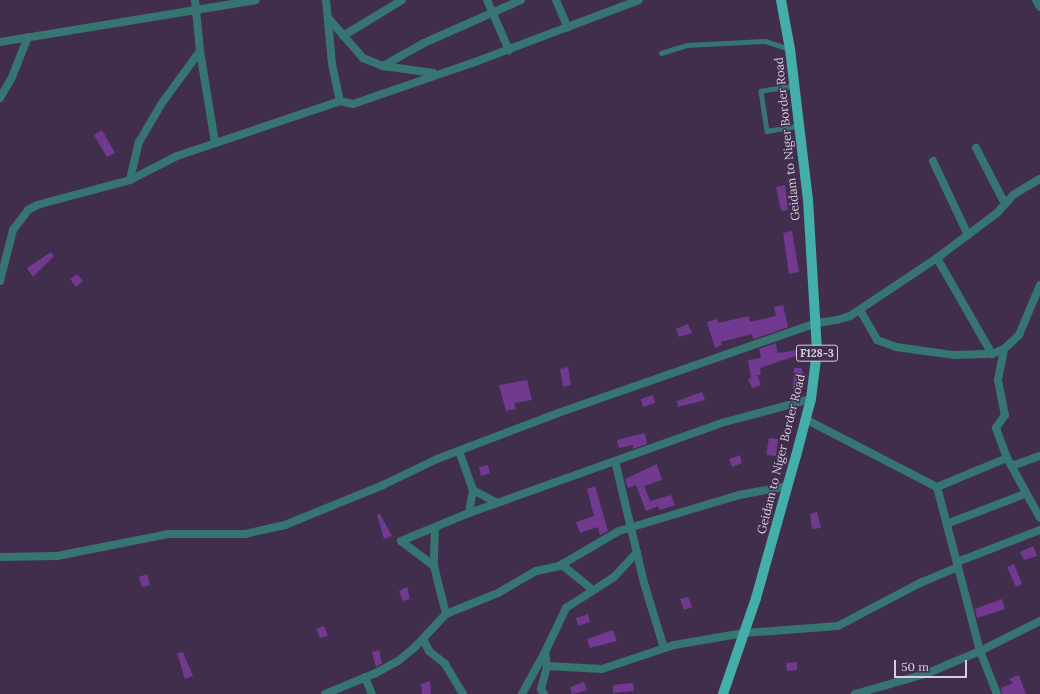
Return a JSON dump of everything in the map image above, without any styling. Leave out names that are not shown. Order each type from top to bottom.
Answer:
[{"type":"main road","name":"Geidam to Niger Border Road","points":[[723,694],[744,633],[787,486],[811,399],[818,351],[808,200],[795,86],[781,0]]},
{"type":"street","points":[[195,0],[200,51],[215,142]]},
{"type":"street","points":[[0,42],[256,0]]},
{"type":"street","points":[[326,0],[330,19],[332,64],[340,101]]},
{"type":"street","points":[[343,36],[402,0]]},
{"type":"street","points":[[487,0],[509,50]]},
{"type":"street","points":[[383,66],[424,43],[521,0]]},
{"type":"street","points":[[556,0],[568,28]]},
{"type":"street","points":[[0,281],[13,230],[28,210],[130,180],[177,156],[340,101],[352,104],[437,73],[509,50],[639,0]]},
{"type":"street","points":[[1036,0],[1040,7]]},
{"type":"street","points":[[330,19],[363,58],[383,66],[437,73]]},
{"type":"street","points":[[0,98],[12,77],[28,37]]},
{"type":"street","points":[[130,180],[140,142],[162,103],[200,51]]},
{"type":"street","points":[[976,148],[1005,204]]},
{"type":"street","points":[[933,161],[968,235]]},
{"type":"street","points":[[0,557],[57,556],[168,534],[245,534],[285,525],[459,451],[558,413],[816,322],[837,320],[860,310],[968,235],[1005,204],[1013,195],[1040,179]]},
{"type":"street","points":[[936,258],[992,354]]},
{"type":"street","points":[[860,310],[877,340],[896,347],[954,355],[992,354],[1004,350],[1020,335],[1040,285]]},
{"type":"street","points":[[1004,350],[998,380],[1005,415],[996,428],[1007,458],[1025,494],[1040,518]]},
{"type":"street","points":[[434,566],[400,540],[435,528],[469,513],[725,422],[811,399]]},
{"type":"street","points":[[805,419],[937,487],[949,523],[980,651],[996,694]]},
{"type":"street","points":[[459,451],[473,490],[469,513]]},
{"type":"street","points":[[1012,466],[1040,456]]},
{"type":"street","points":[[937,487],[1007,458]]},
{"type":"street","points":[[615,461],[637,552],[664,648]]},
{"type":"street","points":[[325,694],[398,661],[423,639],[446,614],[498,593],[536,570],[562,565],[619,531],[739,495],[787,486]]},
{"type":"street","points":[[473,490],[497,503]]},
{"type":"street","points":[[949,523],[1025,494]]},
{"type":"street","points":[[435,528],[434,566],[446,614]]},
{"type":"street","points":[[547,666],[602,669],[664,648],[744,633],[838,626],[958,564],[1040,530]]},
{"type":"street","points":[[522,694],[545,652],[566,608],[614,577],[637,552]]},
{"type":"street","points":[[562,565],[593,590]]},
{"type":"street","points":[[855,694],[928,673],[980,651],[1040,621]]},
{"type":"street","points":[[423,639],[429,651],[445,664],[463,694]]},
{"type":"street","points":[[544,694],[541,689],[547,666],[545,652]]},
{"type":"street","points":[[365,677],[372,694]]},
{"type":"lane","points":[[661,53],[687,45],[765,41],[790,49]]},
{"type":"lane","points":[[795,86],[761,91],[767,131],[800,125]]},
{"type":"building","points":[[102,130],[115,153],[107,157],[94,135]]},
{"type":"building","points":[[785,185],[788,210],[781,211],[776,187]]},
{"type":"building","points":[[792,231],[799,272],[789,274],[783,233]]},
{"type":"building","points":[[51,252],[54,256],[33,277],[27,268]]},
{"type":"building","points":[[77,274],[83,281],[76,287],[70,279]]},
{"type":"building","points":[[783,305],[788,327],[753,339],[752,334],[721,342],[722,345],[715,348],[707,322],[717,319],[718,323],[749,316],[750,322],[776,316],[774,307]]},
{"type":"building","points":[[688,324],[692,333],[679,337],[676,329]]},
{"type":"building","points":[[776,343],[777,353],[800,350],[801,354],[760,368],[761,375],[757,375],[761,385],[752,388],[748,379],[751,378],[748,360],[761,358],[759,349]]},
{"type":"building","points":[[568,367],[571,385],[563,387],[560,369]]},
{"type":"building","points":[[794,368],[802,368],[803,375],[807,374],[803,389],[793,389]]},
{"type":"building","points":[[527,380],[532,400],[514,403],[516,409],[506,411],[499,385]]},
{"type":"building","points":[[702,392],[705,400],[678,407],[677,401]]},
{"type":"building","points":[[653,395],[655,403],[643,407],[641,399]]},
{"type":"building","points":[[645,433],[647,444],[633,449],[633,445],[619,448],[617,440]]},
{"type":"building","points":[[769,438],[778,439],[776,456],[766,455]]},
{"type":"building","points":[[740,455],[742,463],[732,467],[729,459]]},
{"type":"building","points":[[657,464],[662,480],[644,486],[650,501],[671,495],[675,505],[660,510],[658,506],[646,511],[636,485],[628,488],[625,479]]},
{"type":"building","points":[[488,465],[490,473],[481,476],[479,467]]},
{"type":"building","points":[[595,486],[608,531],[600,535],[598,527],[580,533],[576,522],[594,516],[587,489]]},
{"type":"building","points":[[817,512],[821,528],[812,529],[810,514]]},
{"type":"building","points":[[380,514],[392,536],[384,539],[377,515]]},
{"type":"building","points":[[1033,546],[1037,556],[1024,560],[1020,552]]},
{"type":"building","points":[[1014,564],[1022,584],[1016,587],[1007,567]]},
{"type":"building","points":[[147,574],[150,585],[142,587],[139,577]]},
{"type":"building","points":[[407,587],[410,599],[403,601],[399,591]]},
{"type":"building","points":[[688,597],[692,607],[684,610],[680,599]]},
{"type":"building","points":[[1002,599],[1005,609],[977,618],[975,609]]},
{"type":"building","points":[[588,614],[590,622],[578,626],[576,618]]},
{"type":"building","points":[[324,626],[328,636],[320,638],[316,629]]},
{"type":"building","points":[[613,630],[617,641],[590,648],[587,639]]},
{"type":"building","points":[[379,650],[382,663],[376,667],[372,652]]},
{"type":"building","points":[[183,652],[193,676],[185,679],[177,653]]},
{"type":"building","points":[[797,662],[797,670],[787,671],[786,663]]},
{"type":"building","points":[[1019,675],[1026,694],[1002,694],[1001,688],[1013,683],[1009,679]]},
{"type":"building","points":[[430,681],[431,694],[422,694],[421,684]]},
{"type":"building","points":[[584,682],[587,690],[572,694],[570,687]]},
{"type":"building","points":[[633,683],[634,691],[613,693],[613,685]]}]
